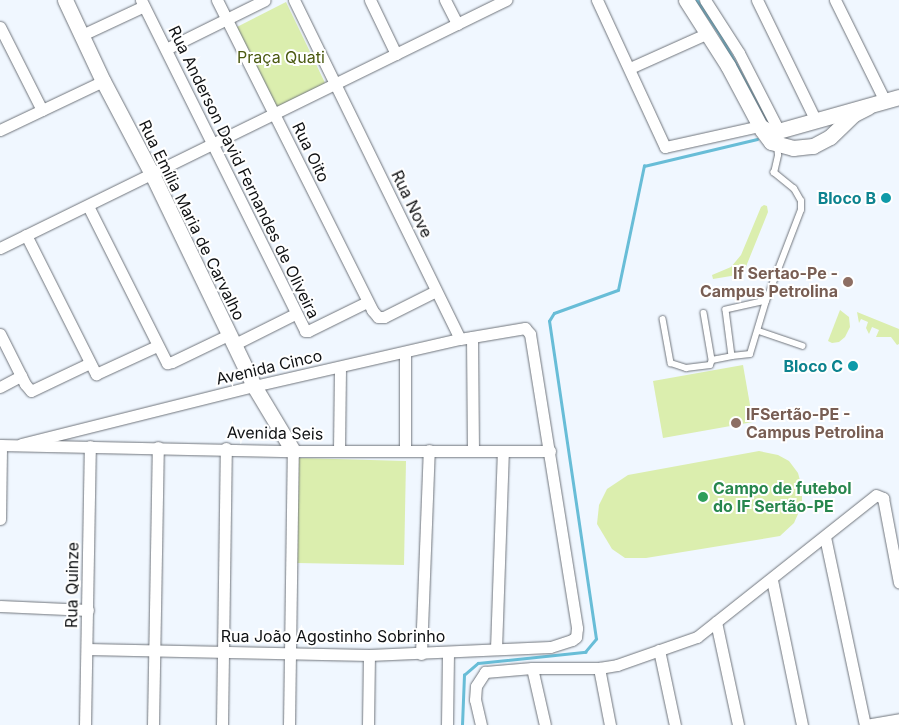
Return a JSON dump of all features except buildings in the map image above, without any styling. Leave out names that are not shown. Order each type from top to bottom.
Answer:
[{"type":"street","name":"Rua Emília Maria de Carvalho","points":[[65,0],[102,81],[152,174],[254,386],[293,452]]},
{"type":"street","name":"Rua Oito","points":[[217,0],[367,302],[378,317],[384,317],[436,291]]},
{"type":"street","points":[[166,49],[265,0]]},
{"type":"street","name":"Rua Nove","points":[[294,0],[460,339]]},
{"type":"street","points":[[370,0],[396,54]]},
{"type":"street","points":[[445,0],[457,24]]},
{"type":"street","points":[[0,248],[506,0]]},
{"type":"street","points":[[597,0],[665,147],[760,126]]},
{"type":"street","points":[[686,0],[708,34],[766,136],[778,138],[792,148],[806,148],[830,138],[854,114],[868,107]]},
{"type":"street","points":[[704,0],[739,53],[778,138]]},
{"type":"street","points":[[757,0],[816,121]]},
{"type":"street","points":[[778,138],[796,127],[892,99],[835,0]]},
{"type":"street","points":[[82,35],[142,3]]},
{"type":"street","name":"Rua Anderson David Fernandes de Oliveira","points":[[142,3],[305,332],[367,302]]},
{"type":"street","points":[[0,27],[42,110]]},
{"type":"street","points":[[630,68],[708,34]]},
{"type":"street","points":[[0,130],[102,81]]},
{"type":"street","points":[[792,148],[800,147],[804,141],[803,133],[796,127]]},
{"type":"street","points":[[88,206],[167,362],[172,362],[231,340],[295,314]]},
{"type":"street","points":[[26,235],[96,374],[158,346]]},
{"type":"street","name":"Avenida Cinco","points":[[21,444],[254,386],[340,368],[460,339],[524,328],[530,334],[532,341],[550,450]]},
{"type":"street","points":[[0,334],[30,390],[35,390],[90,363]]},
{"type":"street","points":[[472,337],[473,450]]},
{"type":"street","points":[[405,352],[405,451]]},
{"type":"street","points":[[339,450],[340,368]]},
{"type":"street","points":[[0,387],[21,376]]},
{"type":"street","points":[[0,445],[0,518]]},
{"type":"street","name":"Avenida Seis","points":[[0,445],[226,448],[293,452],[339,450],[550,450]]},
{"type":"street","name":"Rua Quinze","points":[[86,725],[90,446]]},
{"type":"street","points":[[154,725],[158,447]]},
{"type":"street","points":[[222,725],[226,448]]},
{"type":"street","points":[[422,654],[429,450]]},
{"type":"street","name":"Rua João Agostinho Sobrinho","points":[[87,650],[369,655],[550,647],[568,643],[576,637],[577,628],[550,450]]},
{"type":"street","points":[[496,649],[503,451]]},
{"type":"street","points":[[289,725],[292,653],[293,452]]},
{"type":"street","points":[[474,725],[476,686],[485,672],[532,668],[599,668],[617,665],[697,637],[772,580],[876,496],[883,498],[899,583]]},
{"type":"street","points":[[825,537],[866,725],[899,719]]},
{"type":"street","points":[[772,580],[802,725]]},
{"type":"street","points":[[0,606],[88,610]]},
{"type":"street","points":[[716,622],[738,725]]},
{"type":"street","points":[[659,650],[674,725]]},
{"type":"street","points":[[447,725],[448,653]]},
{"type":"street","points":[[368,725],[369,655]]},
{"type":"street","points":[[532,668],[545,725]]},
{"type":"street","points":[[599,668],[610,725]]},
{"type":"street","points":[[475,700],[481,725]]},
{"type":"lane","points":[[712,360],[750,354],[759,331],[766,301],[801,210],[801,201],[794,189],[774,173],[778,155],[778,138]]},
{"type":"lane","points":[[732,356],[726,310],[766,301]]},
{"type":"lane","points":[[663,319],[671,364],[686,368],[710,365],[712,360],[704,313]]},
{"type":"lane","points":[[759,331],[803,346]]},
{"type":"green space","name":"Praça Quati","points":[[286,2],[327,87],[277,112],[235,28]]},
{"type":"green space","points":[[767,206],[768,212],[743,274],[713,279],[712,275],[731,267],[741,255],[761,207]]},
{"type":"green space","points":[[840,310],[849,317],[850,327],[845,337],[839,342],[832,343],[828,341]]},
{"type":"green space","points":[[857,312],[899,329],[899,344],[897,345],[891,337],[876,337],[879,330],[872,327],[869,334],[866,328],[868,322],[861,319],[859,323]]},
{"type":"green space","points":[[743,365],[753,422],[663,438],[653,381]]},
{"type":"green space","name":"Campo de futebol do IF Sertão-PE","points":[[759,451],[778,455],[789,461],[798,473],[802,488],[802,505],[794,523],[780,536],[646,558],[625,558],[612,549],[597,524],[599,505],[607,489],[628,475]]},
{"type":"green space","points":[[299,458],[406,461],[404,565],[297,563]]},
{"type":"waterway","points":[[697,0],[720,34],[768,124]]},
{"type":"waterway","points":[[462,725],[464,675],[478,663],[585,652],[596,639],[549,321],[554,313],[618,290],[644,166],[757,139]]},
{"type":"place","name":"Bloco B","points":[[886,198]]},
{"type":"place","name":"If Sertao-Pe - Campus Petrolina","points":[[848,282]]},
{"type":"place","name":"Bloco C","points":[[853,366]]},
{"type":"place","name":"IFSertão-PE - Campus Petrolina","points":[[736,423]]},
{"type":"place","name":"Campo de futebol do IF Sertão-PE","points":[[703,497]]}]
